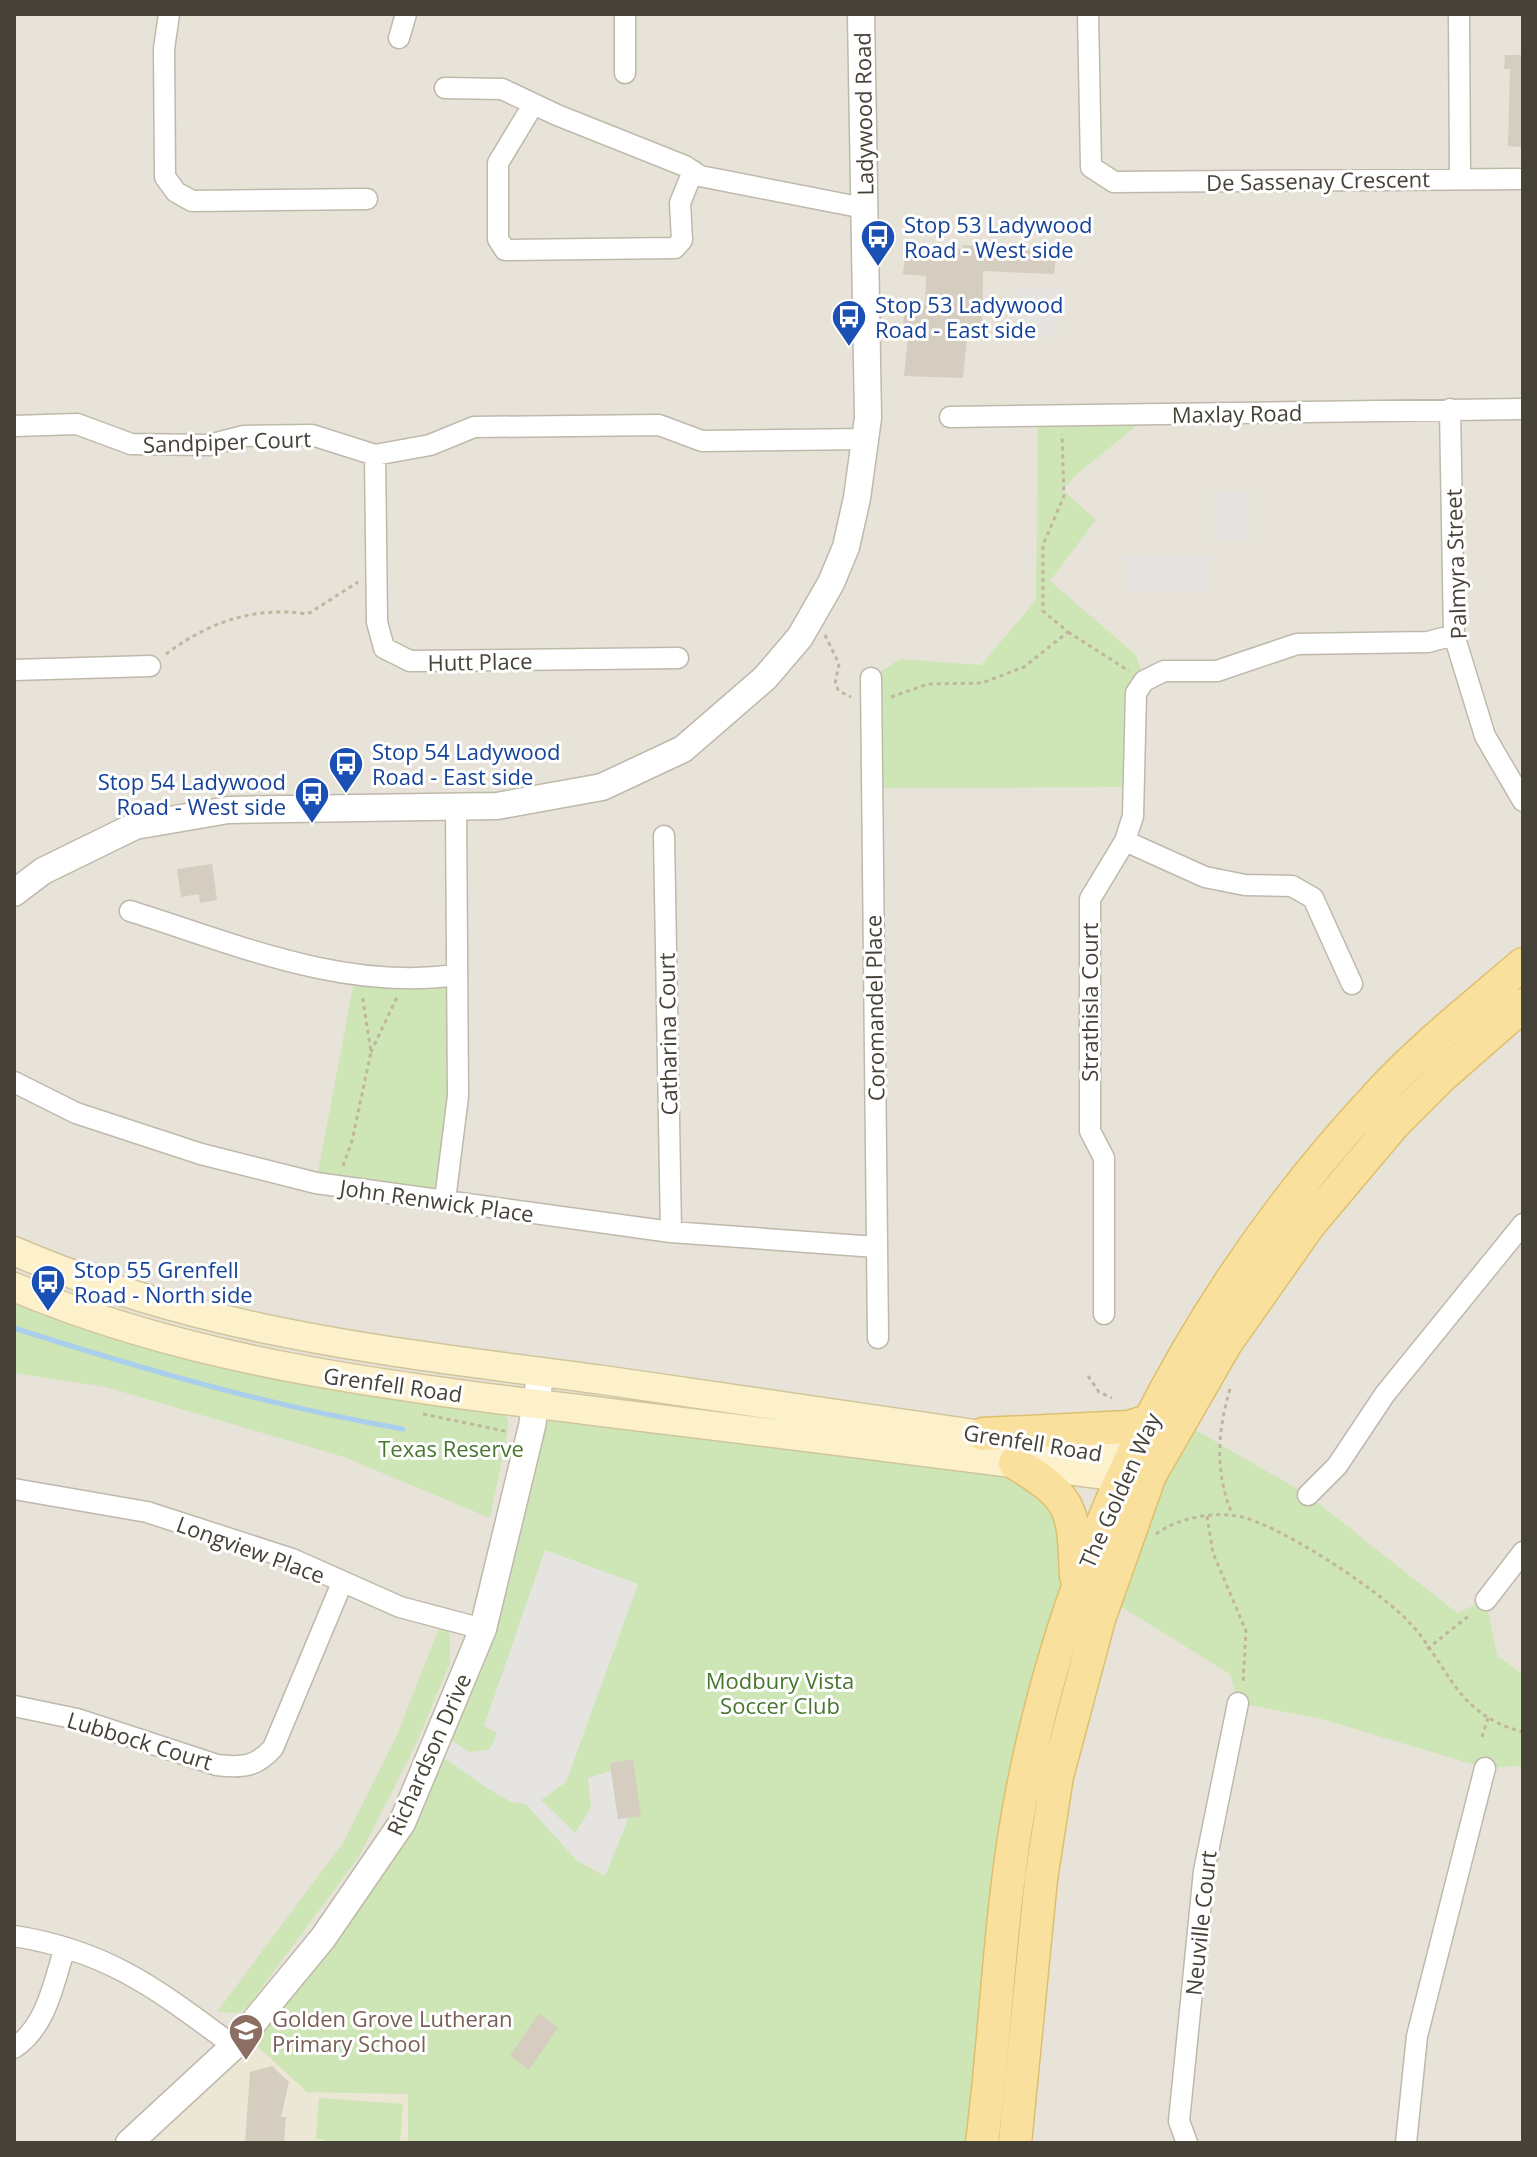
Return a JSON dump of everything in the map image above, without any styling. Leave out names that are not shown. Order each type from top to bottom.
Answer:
[{"type":"main road","name":"The Golden Way","points":[[1015,2143],[1041,1879],[1057,1776],[1148,1421],[1212,1308],[1296,1189],[1397,1075],[1523,964]]},
{"type":"main road","name":"The Golden Way","points":[[982,2143],[1018,1816],[1045,1689],[1076,1588],[1134,1470],[1272,1274],[1394,1124],[1461,1058],[1523,1005]]},
{"type":"main road","name":"Grenfell Road","points":[[14,1251],[139,1298],[245,1327],[381,1351],[841,1411],[983,1434],[1134,1470]]},
{"type":"main road","name":"Grenfell Road","points":[[14,1287],[143,1333],[278,1367],[535,1404],[1015,1463],[1134,1470]]},
{"type":"main road","points":[[983,1434],[1129,1427],[1148,1421]]},
{"type":"main road","points":[[1015,1463],[1052,1487],[1066,1502],[1074,1538],[1076,1588]]},
{"type":"street","points":[[169,14],[164,49],[165,177],[176,192],[192,201],[367,199]]},
{"type":"street","points":[[399,38],[406,14]]},
{"type":"street","points":[[625,14],[625,73]]},
{"type":"street","name":"Ladywood Road","points":[[14,893],[43,871],[135,826],[228,810],[497,806],[602,787],[683,749],[765,678],[800,637],[831,583],[846,547],[865,439],[868,418],[861,14]]},
{"type":"street","name":"De Sassenay Crescent","points":[[1088,14],[1091,167],[1114,182],[1523,179]]},
{"type":"street","points":[[1459,14],[1460,179]]},
{"type":"street","points":[[445,88],[502,89],[707,178],[864,208]]},
{"type":"street","points":[[533,105],[498,163],[498,239],[505,250],[675,248],[682,240],[680,203],[693,171]]},
{"type":"street","name":"Palmyra Street","points":[[1450,409],[1454,635],[1485,736],[1523,801]]},
{"type":"street","name":"Maxlay Road","points":[[950,417],[1523,409]]},
{"type":"street","name":"Sandpiper Court","points":[[14,426],[77,424],[131,444],[209,445],[244,436],[312,435],[375,455],[430,445],[474,427],[659,425],[702,441],[865,439]]},
{"type":"street","name":"Hutt Place","points":[[375,455],[377,622],[384,648],[410,661],[678,658]]},
{"type":"street","points":[[1144,681],[1164,671],[1217,671],[1297,644],[1428,642],[1454,635]]},
{"type":"street","points":[[14,670],[150,666]]},
{"type":"street","name":"Coromandel Place","points":[[871,678],[878,1338]]},
{"type":"street","name":"Strathisla Court","points":[[1104,1314],[1104,1158],[1090,1131],[1090,899],[1125,841],[1136,787],[1133,714],[1136,693],[1144,681]]},
{"type":"street","points":[[445,1200],[458,1096],[456,809]]},
{"type":"street","name":"Catharina Court","points":[[664,836],[671,1232]]},
{"type":"street","points":[[1125,841],[1205,877],[1245,885],[1292,886],[1313,898],[1352,984]]},
{"type":"street","points":[[130,911],[295,963],[355,976],[405,979],[455,975]]},
{"type":"street","name":"John Renwick Place","points":[[14,1082],[76,1113],[201,1154],[325,1185],[671,1232],[876,1247]]},
{"type":"street","points":[[1308,1495],[1337,1466],[1385,1394],[1523,1224]]},
{"type":"street","name":"Richardson Drive","points":[[129,2143],[234,2046],[323,1938],[402,1823],[483,1629],[541,1372]]},
{"type":"street","name":"Longview Place","points":[[14,1489],[147,1512],[292,1559],[400,1607],[483,1629]]},
{"type":"street","points":[[1486,1600],[1523,1552]]},
{"type":"street","name":"Lubbock Court","points":[[14,1706],[77,1719],[217,1765],[242,1768],[260,1762],[273,1748],[342,1583]]},
{"type":"street","name":"Neuville Court","points":[[1187,2143],[1179,2121],[1204,1871],[1238,1703]]},
{"type":"street","points":[[1406,2143],[1417,2036],[1485,1768]]},
{"type":"street","points":[[14,1936],[65,1948],[118,1966],[144,1979],[234,2046]]},
{"type":"street","points":[[14,2048],[25,2041],[43,2016],[65,1948]]},
{"type":"path","points":[[1061,430],[1064,496],[1043,545],[1043,611],[1068,632],[1144,681]]},
{"type":"path","points":[[150,666],[209,627],[250,612],[282,610],[308,614],[362,580]]},
{"type":"path","points":[[824,632],[839,664],[835,684],[839,691],[851,697]]},
{"type":"path","points":[[891,697],[928,684],[982,683],[1024,667],[1068,632]]},
{"type":"path","points":[[336,1179],[352,1141],[371,1052],[405,979]]},
{"type":"path","points":[[362,994],[371,1052]]},
{"type":"path","points":[[1088,1376],[1099,1392],[1112,1398]]},
{"type":"path","points":[[1232,1516],[1224,1495],[1217,1452],[1233,1378]]},
{"type":"path","points":[[1207,1516],[1213,1553],[1246,1631],[1243,1681],[1238,1703]]},
{"type":"path","points":[[1153,1536],[1169,1525],[1207,1516],[1232,1516],[1273,1529],[1365,1587],[1403,1616],[1451,1684],[1473,1707],[1502,1727],[1523,1732]]},
{"type":"path","points":[[1427,1649],[1486,1600]]},
{"type":"path","points":[[1482,1737],[1488,1717]]},
{"type":"shaded area","points":[[14,14],[1523,14],[1523,964],[1288,1200],[1063,1626],[982,2143],[14,2143]]},
{"type":"shaded area","points":[[1057,288],[1056,337],[1017,336],[1015,289]]},
{"type":"shaded area","points":[[1213,493],[1249,493],[1249,538],[1214,540]]},
{"type":"shaded area","points":[[1125,556],[1209,556],[1210,592],[1125,591]]},
{"type":"shaded area","points":[[1523,1005],[1523,2143],[1015,2143],[1028,2037],[1099,1619],[1272,1274]]},
{"type":"shaded area","points":[[545,1550],[638,1584],[566,1782],[541,1800],[575,1833],[591,1808],[588,1778],[611,1771],[618,1819],[629,1817],[605,1876],[576,1860],[526,1804],[511,1802],[433,1750],[440,1732],[469,1752],[489,1750],[493,1743],[497,1733],[484,1726]]},
{"type":"shaded area","name":"Golden Grove Lutheran Primary School","points":[[244,2034],[307,2092],[408,2094],[408,2143],[129,2143]]},
{"type":"green space","points":[[1038,417],[1139,424],[1078,473],[1063,490],[1096,520],[1050,581],[1136,655],[1144,681],[1136,787],[872,788],[871,678],[900,659],[981,665],[1036,600]]},
{"type":"green space","points":[[455,975],[445,1200],[316,1183],[355,976]]},
{"type":"green space","name":"Texas Reserve","points":[[14,1295],[500,1409],[508,1419],[508,1431],[490,1518],[344,1457],[106,1387],[14,1373]]},
{"type":"green space","name":"Modbury Vista Soccer Club","points":[[535,1404],[1015,1463],[1060,1493],[1073,1596],[1043,1700],[982,2143],[408,2143],[408,2094],[307,2092],[244,2034],[402,1823],[483,1629]]},
{"type":"green space","points":[[1180,1421],[1308,1495],[1457,1613],[1486,1600],[1497,1655],[1523,1675],[1523,1766],[1485,1768],[1322,1719],[1238,1703],[1230,1674],[1107,1598]]},
{"type":"green space","points":[[441,1623],[450,1635],[450,1663],[416,1744],[360,1855],[249,2005],[239,2013],[217,2012],[343,1843],[397,1735]]},
{"type":"green space","points":[[319,2098],[403,2104],[400,2143],[324,2143],[324,2139],[316,2139]]},
{"type":"building","points":[[1505,55],[1523,55],[1523,147],[1508,146],[1510,69],[1504,69]]},
{"type":"building","points":[[1035,244],[1057,246],[1054,274],[983,271],[982,329],[968,328],[963,378],[904,376],[909,328],[903,328],[905,303],[925,305],[926,276],[903,274],[906,248],[963,249],[963,245],[1016,249],[1016,246],[1035,248]]},
{"type":"building","points":[[212,864],[217,900],[200,903],[199,894],[181,897],[177,869]]},
{"type":"building","points":[[633,1759],[641,1816],[618,1819],[610,1763]]},
{"type":"building","points":[[539,2013],[558,2028],[529,2070],[510,2056]]},
{"type":"building","points":[[272,2066],[289,2082],[281,2117],[286,2117],[284,2143],[245,2143],[250,2072]]},
{"type":"waterway","points":[[14,1328],[207,1385],[403,1429]]},
{"type":"place","name":"Stop 53 Ladywood Road - West side","points":[[878,268]]},
{"type":"place","name":"Stop 53 Ladywood Road - East side","points":[[849,348]]},
{"type":"place","name":"Stop 54 Ladywood Road - East side","points":[[346,795]]},
{"type":"place","name":"Stop 54 Ladywood Road - West side","points":[[312,825]]},
{"type":"place","name":"Stop 55 Grenfell Road - North side","points":[[48,1313]]},
{"type":"place","name":"Golden Grove Lutheran Primary School","points":[[246,2062]]}]
